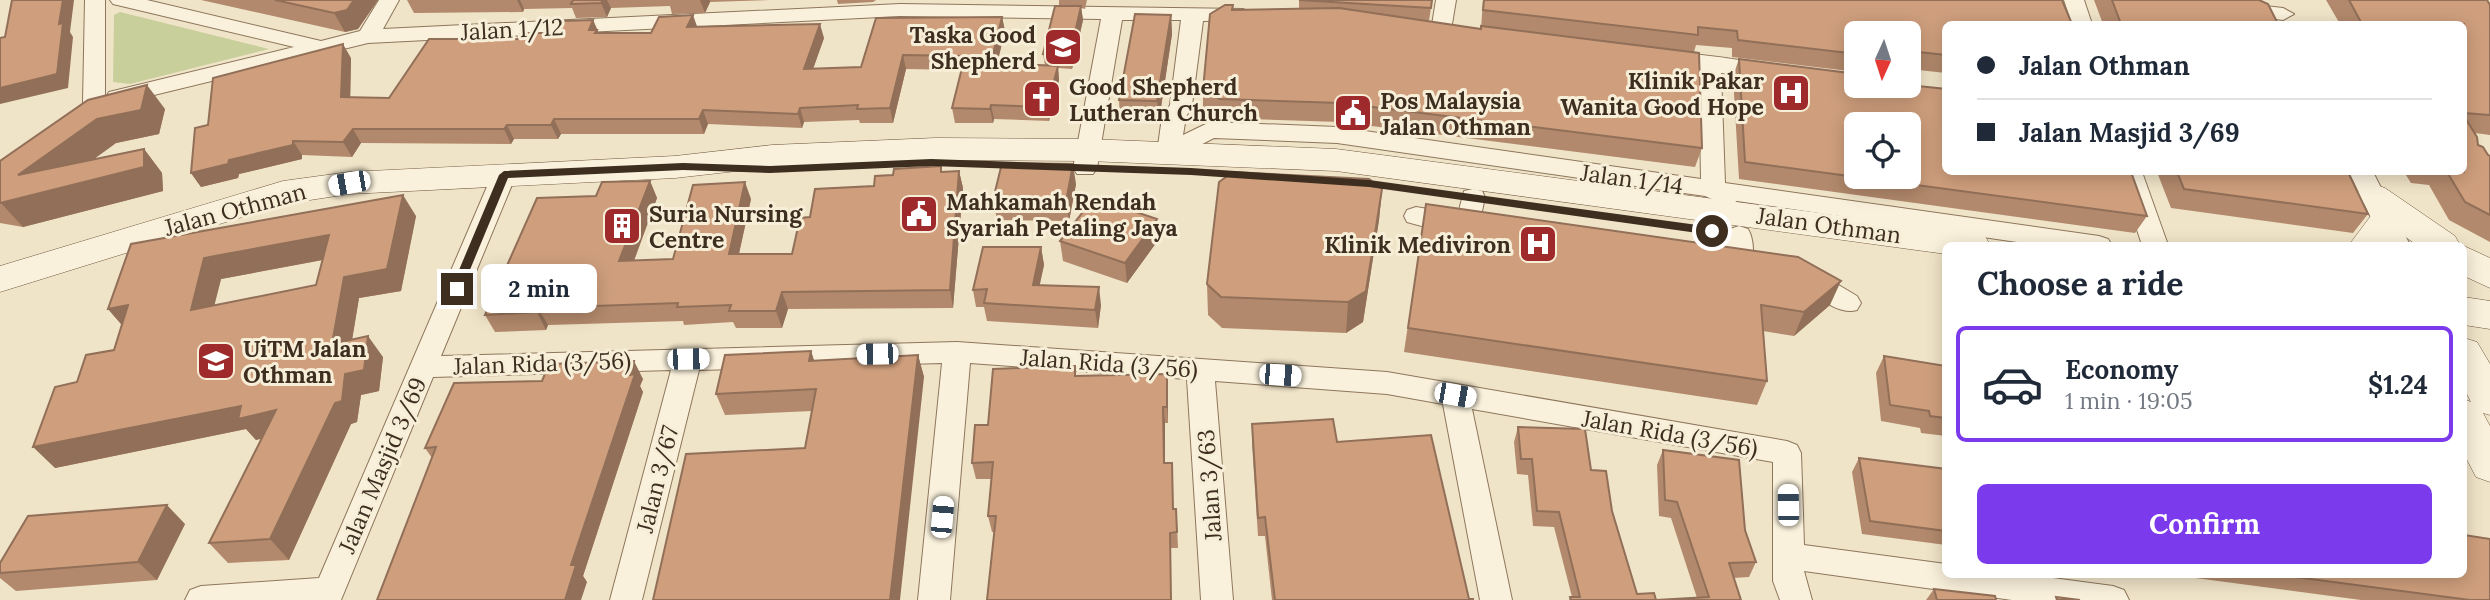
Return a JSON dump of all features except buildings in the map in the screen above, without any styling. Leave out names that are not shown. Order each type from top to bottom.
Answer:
[{"type":"main road","name":"Jalan Othman","points":[[0,279],[123,239],[297,191],[349,183],[683,167],[770,169],[1086,159],[1169,153],[1336,160],[1755,249],[1942,246]]},
{"type":"main road","name":"Jalan Othman","points":[[1086,159],[1332,179],[1471,211],[1755,249],[1942,263]]},
{"type":"main road","points":[[2377,216],[2435,242]]},
{"type":"main road","name":"Jalan Othman","points":[[0,262],[123,239]]},
{"type":"main road","points":[[2467,261],[2490,275]]},
{"type":"main road","points":[[2467,311],[2490,315]]},
{"type":"main road","points":[[2467,332],[2490,335]]},
{"type":"main road","points":[[2467,376],[2472,417],[2490,465]]},
{"type":"street","points":[[73,117],[94,102],[95,0]]},
{"type":"street","points":[[120,0],[321,48]]},
{"type":"street","points":[[368,36],[388,0]]},
{"type":"street","points":[[1442,31],[1446,0]]},
{"type":"street","points":[[2074,0],[2081,21]]},
{"type":"street","name":"Jalan 1/12","points":[[94,102],[368,36],[901,5],[1259,16]]},
{"type":"street","points":[[2213,6],[2282,13]]},
{"type":"street","points":[[1086,159],[1113,11]]},
{"type":"street","points":[[1169,153],[1174,117],[1181,106],[1193,14]]},
{"type":"street","points":[[1416,28],[1465,34]]},
{"type":"street","points":[[1644,56],[1790,74]]},
{"type":"street","points":[[1710,64],[1713,190],[1755,249],[1805,274],[1848,303]]},
{"type":"street","name":"Jalan 1/14","points":[[1169,153],[1210,130],[1337,135],[2078,242]]},
{"type":"street","name":"Jalan Masjid 3/69","points":[[327,595],[504,175]]},
{"type":"street","points":[[2131,175],[2154,242]]},
{"type":"street","points":[[1416,216],[1471,211]]},
{"type":"street","name":"Jalan Othman","points":[[1471,211],[1496,228]]},
{"type":"street","name":"Jalan Othman","points":[[1713,258],[1755,249]]},
{"type":"street","points":[[934,600],[957,352]]},
{"type":"street","name":"Jalan Rida (3/56)","points":[[424,367],[957,352],[1387,383],[1787,453],[1788,556]]},
{"type":"street","name":"Jalan 3/67","points":[[626,600],[688,359]]},
{"type":"street","name":"Jalan 3/63","points":[[1200,369],[1217,600]]},
{"type":"street","points":[[1455,395],[1496,600]]},
{"type":"street","points":[[1796,600],[1788,581],[1788,556],[1942,577]]},
{"type":"street","points":[[1950,578],[2113,600]]},
{"type":"street","points":[[201,600],[327,595]]},
{"type":"green space","points":[[120,12],[269,49],[130,84],[113,82],[114,15]]},
{"type":"place","name":"Taska Good Shepherd","points":[[1063,47]]},
{"type":"place","name":"Klinik Pakar Wanita Good Hope","points":[[1791,93]]},
{"type":"place","name":"Good Shepherd Lutheran Church","points":[[1042,99]]},
{"type":"place","name":"Pos Malaysia Jalan Othman","points":[[1353,113]]},
{"type":"place","name":"Mahkamah Rendah Syariah Petaling Jaya","points":[[919,214]]},
{"type":"place","name":"Suria Nursing Centre","points":[[622,226]]},
{"type":"place","name":"Klinik Mediviron","points":[[1538,244]]},
{"type":"place","name":"UiTM Jalan Othman","points":[[216,361]]},
{"type":"route","points":[[457,289],[504,175],[683,167],[770,169],[931,163],[1191,172],[1369,183],[1712,231]]}]
